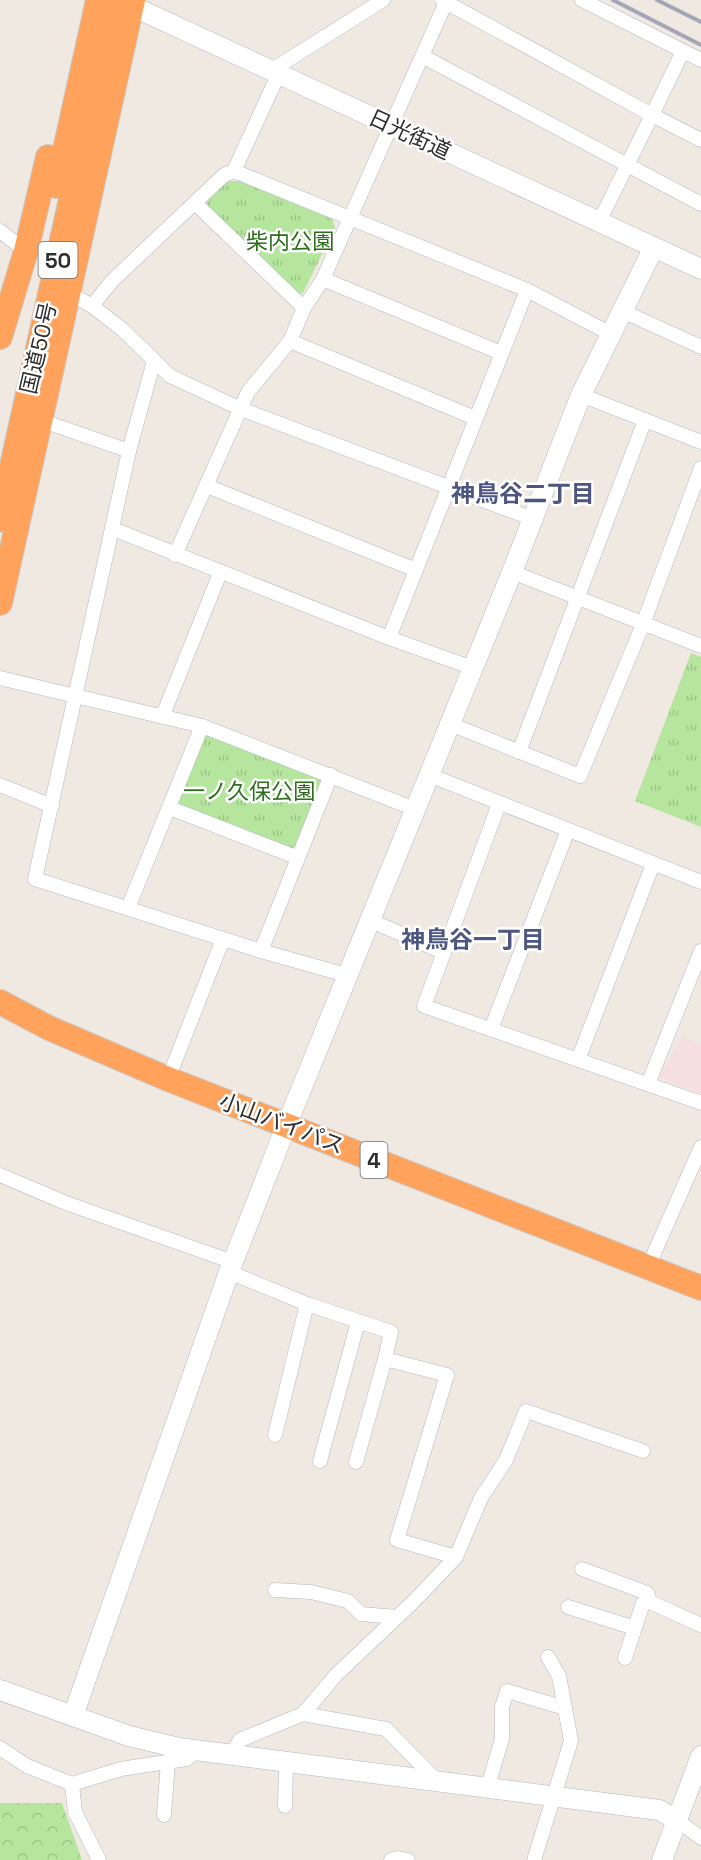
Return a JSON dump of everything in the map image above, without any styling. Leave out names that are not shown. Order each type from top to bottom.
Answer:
[{"type":"highway","points":[[0,337],[26,251],[83,0]]},
{"type":"highway","name":"国道50号","points":[[0,444],[98,0]]},
{"type":"highway","points":[[0,603],[68,292],[125,2]]},
{"type":"highway","name":"国道50号","points":[[0,520],[125,2]]},
{"type":"highway","name":"小山バイパス","points":[[0,1002],[49,1028],[168,1079],[701,1288]]},
{"type":"street","points":[[234,171],[275,71],[383,0]]},
{"type":"street","points":[[582,0],[701,60]]},
{"type":"street","points":[[176,555],[248,393],[290,341],[304,308],[323,279],[445,1],[701,140]]},
{"type":"street","name":"日光街道","points":[[125,2],[701,269]]},
{"type":"street","points":[[599,222],[683,51]]},
{"type":"street","points":[[422,56],[701,204]]},
{"type":"street","points":[[92,306],[112,281],[224,175],[234,171],[527,290],[611,334]]},
{"type":"street","points":[[195,203],[304,308]]},
{"type":"street","points":[[0,231],[26,251]]},
{"type":"street","points":[[73,1716],[231,1267],[287,1124],[512,572],[580,395],[654,247]]},
{"type":"street","points":[[323,279],[501,353]]},
{"type":"street","points":[[389,638],[527,290]]},
{"type":"street","points":[[68,292],[92,306],[123,330],[170,376],[241,409],[448,490],[533,519]]},
{"type":"street","points":[[622,310],[701,347]]},
{"type":"street","points":[[290,341],[475,418]]},
{"type":"street","points":[[154,362],[129,452],[35,879],[261,951],[346,975]]},
{"type":"street","points":[[580,395],[701,442]]},
{"type":"street","points":[[40,420],[90,435],[129,452]]},
{"type":"street","points":[[519,752],[645,420]]},
{"type":"street","points":[[450,724],[580,776],[643,624],[701,468]]},
{"type":"street","points":[[207,486],[416,570]]},
{"type":"street","points":[[113,530],[389,638],[473,668]]},
{"type":"street","points":[[512,572],[578,600],[701,646]]},
{"type":"street","points":[[163,715],[220,573]]},
{"type":"street","points":[[0,678],[202,726],[415,809]]},
{"type":"street","points":[[128,908],[202,726]]},
{"type":"street","points":[[261,951],[296,857],[331,775]]},
{"type":"street","points":[[429,775],[701,882]]},
{"type":"street","points":[[0,785],[52,806]]},
{"type":"street","points":[[499,804],[424,1006],[701,1104]]},
{"type":"street","points":[[170,808],[296,857]]},
{"type":"street","points":[[491,1029],[568,831]]},
{"type":"street","points":[[578,1060],[653,864]]},
{"type":"street","points":[[369,920],[443,952]]},
{"type":"street","points":[[168,1079],[223,939]]},
{"type":"street","points":[[648,1084],[701,951]]},
{"type":"street","points":[[648,1267],[701,1147]]},
{"type":"street","points":[[0,1175],[231,1267],[307,1304],[391,1332],[356,1462]]},
{"type":"street","points":[[275,1435],[307,1304]]},
{"type":"street","points":[[320,1461],[358,1322]]},
{"type":"street","points":[[385,1359],[447,1375],[397,1540],[456,1557]]},
{"type":"street","points":[[231,1756],[240,1740],[303,1714],[336,1675],[456,1557],[481,1498],[506,1460],[526,1411],[643,1451]]},
{"type":"street","points":[[582,1569],[647,1593],[650,1602]]},
{"type":"street","points":[[275,1590],[311,1592],[348,1601],[361,1614],[397,1617]]},
{"type":"street","points":[[625,1658],[643,1603],[650,1602],[701,1625]]},
{"type":"street","points":[[568,1607],[635,1629]]},
{"type":"street","points":[[534,1860],[571,1741],[559,1676],[548,1657]]},
{"type":"street","points":[[0,1690],[129,1736],[197,1751],[488,1790],[659,1810],[701,1838]]},
{"type":"street","points":[[488,1790],[502,1739],[502,1707],[507,1691],[565,1708]]},
{"type":"street","points":[[303,1714],[386,1729],[439,1783]]},
{"type":"street","points":[[0,1748],[27,1766],[72,1784],[121,1769],[186,1759],[197,1751]]},
{"type":"street","points":[[662,1860],[701,1756]]},
{"type":"street","points":[[164,1815],[168,1761]]},
{"type":"street","points":[[285,1806],[286,1763]]},
{"type":"street","points":[[72,1784],[75,1812],[99,1860]]},
{"type":"street","points":[[391,1860],[398,1858],[408,1860]]},
{"type":"shaded area","points":[[683,1035],[701,1046],[701,1094],[659,1078]]},
{"type":"green space","name":"柴内公園","points":[[227,181],[240,181],[332,219],[335,228],[303,293],[294,294],[205,204]]},
{"type":"green space","points":[[691,653],[701,657],[701,827],[635,801]]},
{"type":"green space","name":"一ノ久保公園","points":[[205,731],[322,777],[294,851],[176,805]]},
{"type":"green space","points":[[0,1803],[62,1803],[82,1860],[0,1860]]},
{"type":"railway","points":[[613,0],[701,45]]},
{"type":"railway","points":[[657,0],[701,22]]},
{"type":"district","name":"神鳥谷二丁目","points":[[523,493]]},
{"type":"district","name":"神鳥谷一丁目","points":[[473,939]]}]
